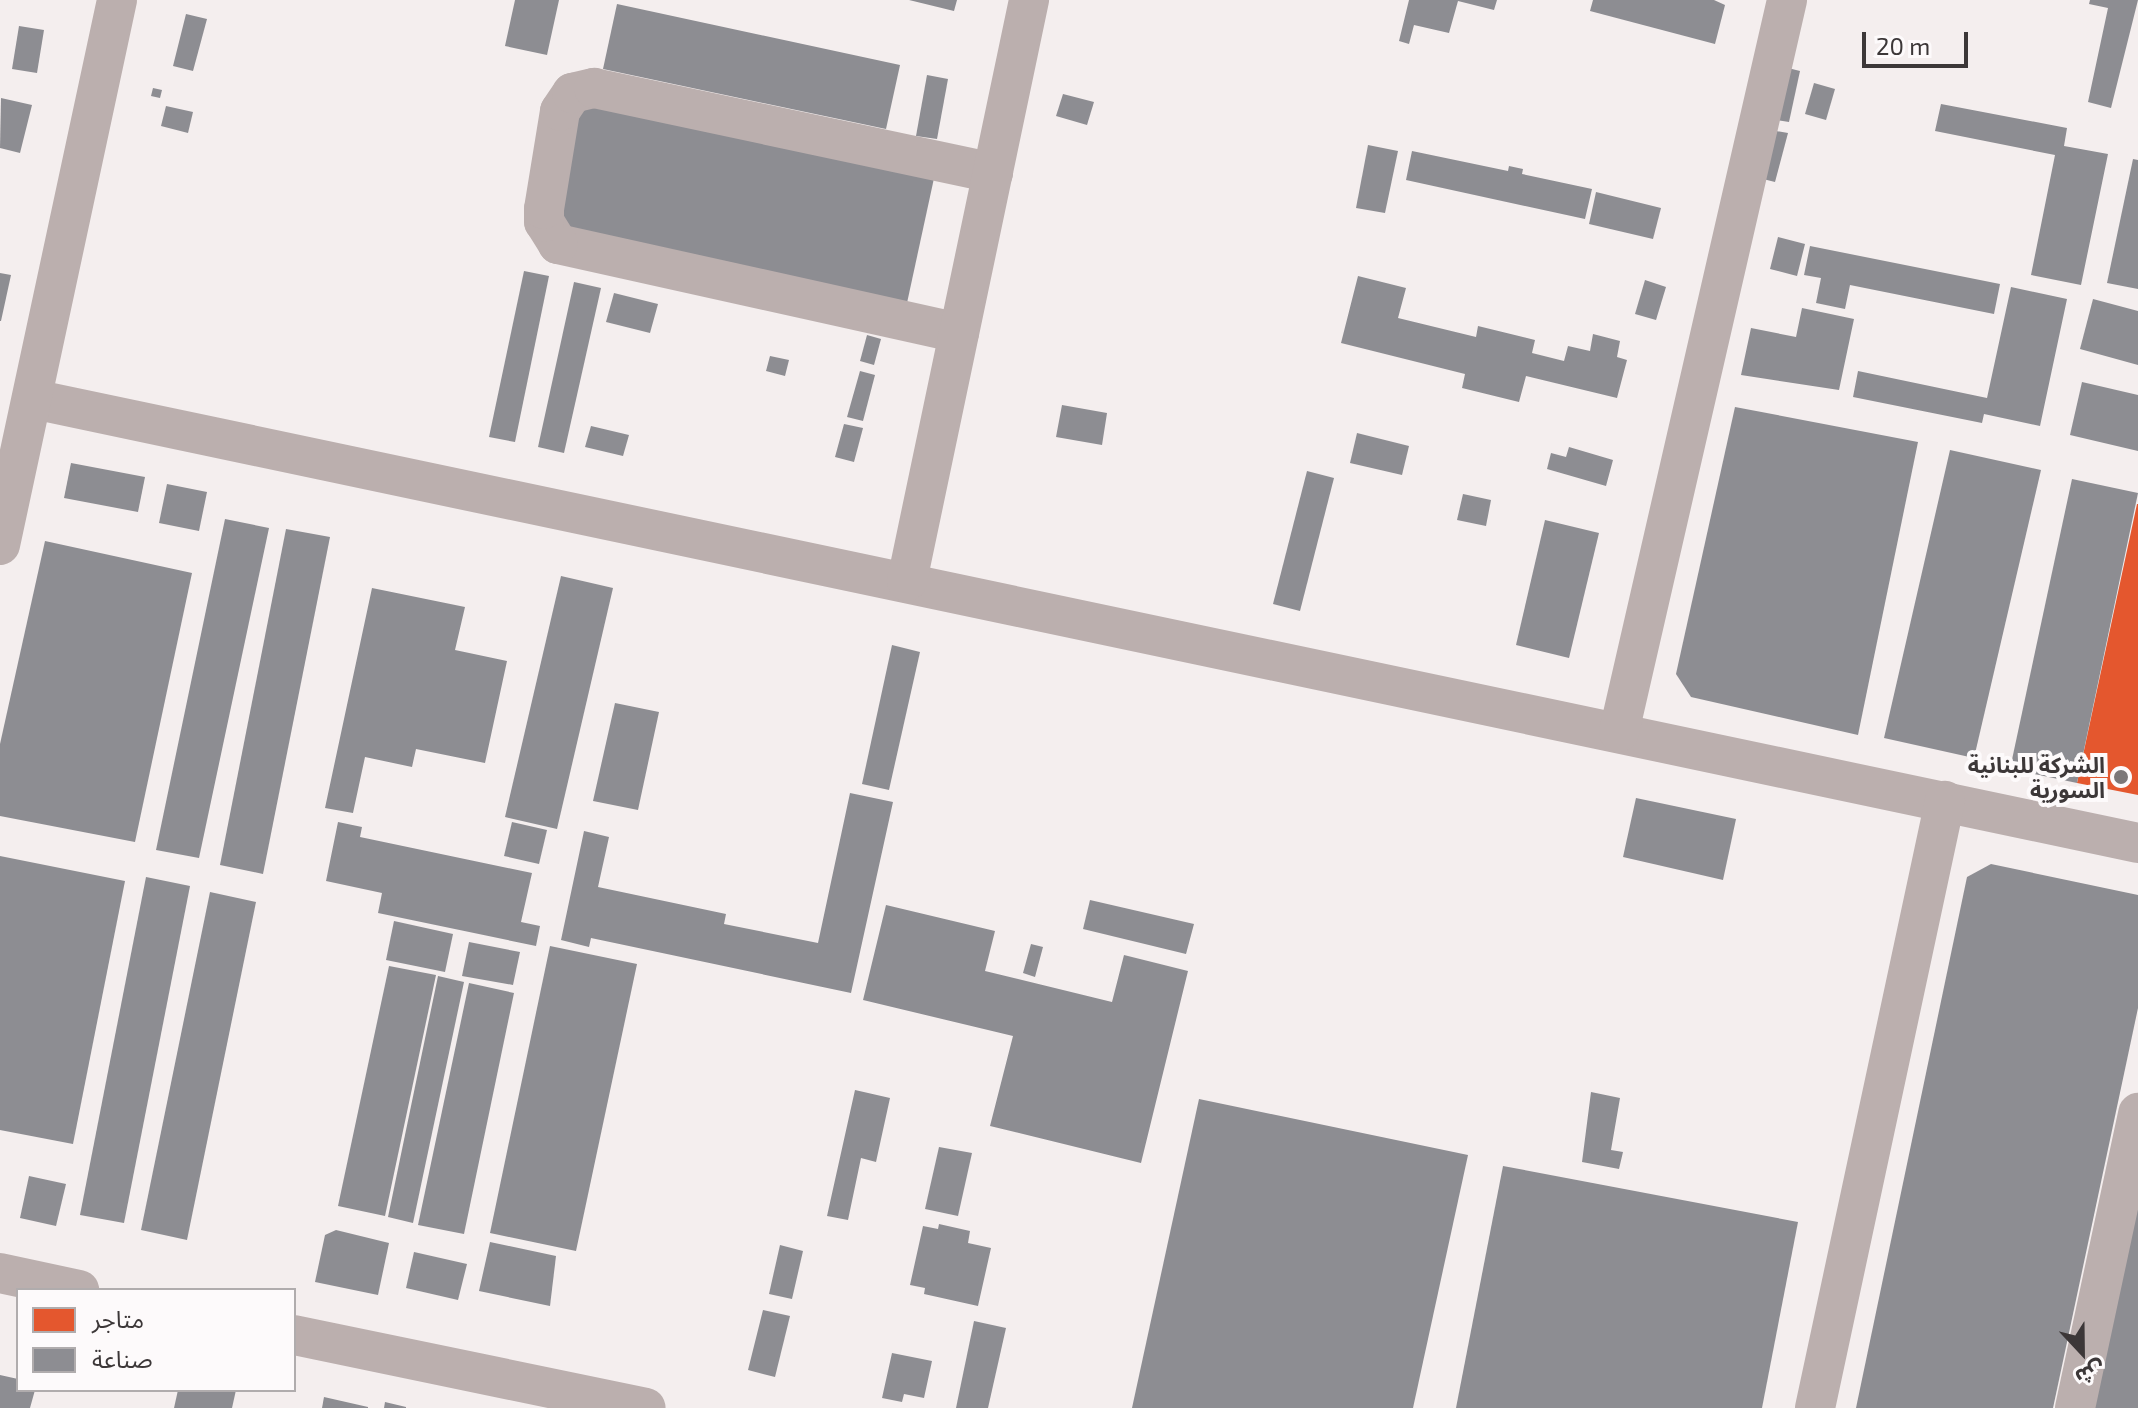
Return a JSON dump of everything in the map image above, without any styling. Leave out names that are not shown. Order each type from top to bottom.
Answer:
[{"type":"street","points":[[0,545],[19,420],[117,0]]},
{"type":"street","points":[[907,581],[1029,0]]},
{"type":"street","points":[[1619,732],[1787,0]]},
{"type":"street","points":[[959,333],[558,244],[549,234],[544,209],[560,111],[572,93],[594,88],[993,173]]},
{"type":"street","points":[[19,420],[907,581],[2138,843]]},
{"type":"street","points":[[1815,1408],[1945,801]]},
{"type":"street","points":[[2075,1408],[2138,1113]]},
{"type":"street","points":[[0,1273],[70,1288]]},
{"type":"street","points":[[296,1335],[645,1408]]},
{"type":"building: متاجر","points":[[2138,504],[2138,795],[2077,783]]},
{"type":"building: صناعة","points":[[515,0],[559,0],[547,55],[505,46]]},
{"type":"building: صناعة","points":[[909,0],[957,0],[954,11]]},
{"type":"building: صناعة","points":[[1409,0],[1497,0],[1494,10],[1458,1],[1449,33],[1414,25],[1409,44],[1399,41]]},
{"type":"building: صناعة","points":[[1593,0],[1714,0],[1725,5],[1715,44],[1590,11]]},
{"type":"building: صناعة","points":[[2090,0],[2138,0],[2111,108],[2088,102],[2108,8],[2089,4]]},
{"type":"building: صناعة","points":[[617,4],[900,65],[886,129],[603,69]]},
{"type":"building: صناعة","points":[[186,14],[207,19],[193,71],[173,66]]},
{"type":"building: صناعة","points":[[19,26],[44,30],[37,73],[12,69]]},
{"type":"building: صناعة","points":[[1788,68],[1800,71],[1789,122],[1776,120]]},
{"type":"building: صناعة","points":[[927,75],[948,79],[937,139],[916,136]]},
{"type":"building: صناعة","points":[[1814,83],[1835,89],[1826,120],[1805,114]]},
{"type":"building: صناعة","points":[[153,88],[162,90],[160,98],[151,96]]},
{"type":"building: صناعة","points":[[1063,94],[1094,102],[1087,125],[1056,116]]},
{"type":"building: صناعة","points":[[1,98],[32,105],[20,153],[0,148]]},
{"type":"building: صناعة","points":[[596,98],[936,169],[907,303],[556,230],[574,109]]},
{"type":"building: صناعة","points":[[1941,104],[2067,128],[2064,146],[2108,154],[2081,285],[2031,275],[2055,155],[1935,131]]},
{"type":"building: صناعة","points":[[166,106],[193,112],[188,133],[161,126]]},
{"type":"building: صناعة","points":[[1776,131],[1788,133],[1775,182],[1763,179]]},
{"type":"building: صناعة","points":[[1368,145],[1398,151],[1385,213],[1356,208]]},
{"type":"building: صناعة","points":[[1412,151],[1508,171],[1509,166],[1523,169],[1522,174],[1592,189],[1585,219],[1406,180]]},
{"type":"building: صناعة","points":[[2133,159],[2138,160],[2138,289],[2107,283]]},
{"type":"building: صناعة","points":[[1596,192],[1661,208],[1653,239],[1589,224]]},
{"type":"building: صناعة","points":[[1778,237],[1805,244],[1797,276],[1770,269]]},
{"type":"building: صناعة","points":[[1810,246],[2000,284],[1994,314],[1850,285],[1845,309],[1816,303],[1821,278],[1804,275]]},
{"type":"building: صناعة","points":[[524,271],[549,276],[515,442],[489,437]]},
{"type":"building: صناعة","points":[[0,273],[11,275],[1,321],[0,321]]},
{"type":"building: صناعة","points":[[1358,276],[1406,288],[1398,318],[1476,337],[1478,326],[1535,340],[1532,353],[1564,361],[1568,346],[1590,351],[1593,334],[1620,341],[1617,357],[1627,360],[1617,398],[1526,376],[1519,402],[1462,388],[1465,374],[1341,343]]},
{"type":"building: صناعة","points":[[1645,280],[1666,287],[1656,320],[1635,314]]},
{"type":"building: صناعة","points":[[574,282],[601,288],[564,453],[538,447]]},
{"type":"building: صناعة","points":[[2011,287],[2067,299],[2040,426],[1984,414],[1982,423],[1853,397],[1858,371],[1987,398]]},
{"type":"building: صناعة","points":[[614,293],[658,304],[650,333],[606,322]]},
{"type":"building: صناعة","points":[[2093,299],[2138,311],[2138,365],[2080,349]]},
{"type":"building: صناعة","points":[[1802,308],[1854,319],[1839,390],[1741,375],[1751,328],[1796,337]]},
{"type":"building: صناعة","points":[[867,335],[881,339],[874,365],[860,361]]},
{"type":"building: صناعة","points":[[770,356],[789,360],[785,376],[766,371]]},
{"type":"building: صناعة","points":[[860,371],[875,375],[863,421],[847,417]]},
{"type":"building: صناعة","points":[[2082,382],[2138,395],[2138,451],[2070,435]]},
{"type":"building: صناعة","points":[[1062,405],[1107,413],[1102,445],[1056,437]]},
{"type":"building: صناعة","points":[[1735,407],[1918,442],[1858,735],[1691,697],[1676,674]]},
{"type":"building: صناعة","points":[[844,424],[863,428],[854,462],[835,457]]},
{"type":"building: صناعة","points":[[591,426],[629,435],[623,456],[585,447]]},
{"type":"building: صناعة","points":[[1357,433],[1409,446],[1402,475],[1350,463]]},
{"type":"building: صناعة","points":[[1569,447],[1613,460],[1606,486],[1547,469],[1551,453],[1566,457]]},
{"type":"building: صناعة","points":[[1950,450],[2041,470],[1974,758],[1884,738]]},
{"type":"building: صناعة","points":[[71,463],[145,477],[138,512],[64,498]]},
{"type":"building: صناعة","points":[[1307,471],[1334,478],[1300,611],[1273,604]]},
{"type":"building: صناعة","points":[[2072,479],[2138,493],[2077,783],[2010,769]]},
{"type":"building: صناعة","points":[[167,484],[207,492],[199,531],[159,523]]},
{"type":"building: صناعة","points":[[1463,494],[1491,500],[1486,526],[1457,520]]},
{"type":"building: صناعة","points":[[225,519],[269,528],[199,858],[156,850]]},
{"type":"building: صناعة","points":[[1545,520],[1599,533],[1569,658],[1516,645]]},
{"type":"building: صناعة","points":[[286,529],[330,537],[263,874],[220,865]]},
{"type":"building: صناعة","points":[[45,541],[192,573],[135,842],[0,816],[0,744]]},
{"type":"building: صناعة","points":[[561,576],[613,588],[557,829],[505,817]]},
{"type":"building: صناعة","points":[[372,588],[465,607],[455,650],[507,661],[485,763],[416,749],[412,767],[365,757],[353,813],[325,808]]},
{"type":"building: صناعة","points":[[892,645],[920,652],[889,790],[862,784]]},
{"type":"building: صناعة","points":[[615,703],[659,712],[638,810],[593,801]]},
{"type":"building: صناعة","points":[[850,793],[893,802],[851,993],[591,938],[589,947],[561,940],[584,831],[609,837],[598,887],[726,914],[724,924],[818,943]]},
{"type":"building: صناعة","points":[[1636,798],[1736,819],[1723,880],[1623,857]]},
{"type":"building: صناعة","points":[[338,822],[362,827],[360,837],[532,873],[521,922],[540,926],[536,946],[378,913],[382,893],[326,881]]},
{"type":"building: صناعة","points":[[512,822],[547,830],[539,864],[504,856]]},
{"type":"building: صناعة","points":[[0,856],[125,881],[73,1144],[0,1130]]},
{"type":"building: صناعة","points":[[1991,864],[2138,895],[2138,1008],[2053,1408],[1856,1408],[1967,877]]},
{"type":"building: صناعة","points":[[146,877],[190,886],[124,1223],[80,1215]]},
{"type":"building: صناعة","points":[[210,892],[256,902],[187,1240],[141,1230]]},
{"type":"building: صناعة","points":[[1090,900],[1194,924],[1186,954],[1083,929]]},
{"type":"building: صناعة","points":[[886,905],[995,931],[985,971],[1112,1002],[1124,955],[1188,971],[1141,1163],[990,1126],[1013,1036],[863,1000]]},
{"type":"building: صناعة","points":[[394,921],[453,934],[445,972],[386,960]]},
{"type":"building: صناعة","points":[[469,942],[520,952],[513,985],[462,976]]},
{"type":"building: صناعة","points":[[1031,944],[1043,947],[1035,977],[1023,973]]},
{"type":"building: صناعة","points":[[550,946],[637,964],[576,1251],[490,1233]]},
{"type":"building: صناعة","points":[[389,966],[436,975],[385,1216],[338,1206]]},
{"type":"building: صناعة","points":[[438,976],[464,982],[413,1223],[388,1217]]},
{"type":"building: صناعة","points":[[469,983],[514,993],[464,1234],[418,1225]]},
{"type":"building: صناعة","points":[[855,1090],[890,1098],[876,1162],[861,1158],[848,1220],[827,1216]]},
{"type":"building: صناعة","points":[[1591,1092],[1620,1098],[1611,1150],[1623,1152],[1619,1169],[1582,1162]]},
{"type":"building: صناعة","points":[[1199,1099],[1468,1155],[1413,1408],[1132,1408]]},
{"type":"building: صناعة","points":[[939,1147],[972,1153],[958,1216],[925,1209]]},
{"type":"building: صناعة","points":[[1503,1166],[1798,1222],[1762,1408],[1456,1408]]},
{"type":"building: صناعة","points":[[2138,1167],[2138,1408],[2087,1408]]},
{"type":"building: صناعة","points":[[29,1176],[66,1184],[56,1226],[20,1218]]},
{"type":"building: صناعة","points":[[939,1224],[970,1231],[968,1243],[991,1248],[978,1306],[924,1294],[925,1288],[910,1285],[923,1226],[938,1229]]},
{"type":"building: صناعة","points":[[336,1230],[389,1243],[378,1295],[315,1282],[325,1235]]},
{"type":"building: صناعة","points":[[490,1242],[556,1256],[550,1306],[479,1291]]},
{"type":"building: صناعة","points":[[780,1245],[803,1251],[792,1299],[769,1294]]},
{"type":"building: صناعة","points":[[414,1252],[467,1264],[458,1300],[406,1288]]},
{"type":"building: صناعة","points":[[763,1310],[790,1316],[775,1377],[748,1370]]},
{"type":"building: صناعة","points":[[974,1321],[1006,1328],[988,1408],[956,1408]]},
{"type":"building: صناعة","points":[[892,1353],[932,1361],[924,1398],[904,1394],[902,1402],[882,1398]]},
{"type":"building: صناعة","points":[[0,1375],[16,1379],[16,1392],[34,1392],[30,1408],[0,1408]]},
{"type":"building: صناعة","points":[[178,1392],[236,1392],[232,1408],[174,1408]]},
{"type":"building: صناعة","points":[[324,1397],[368,1407],[368,1408],[322,1408]]},
{"type":"building: صناعة","points":[[385,1402],[406,1407],[406,1408],[384,1408]]},
{"type":"place","name":"الشركة للبنانية السورية","points":[[2121,777]]}]
